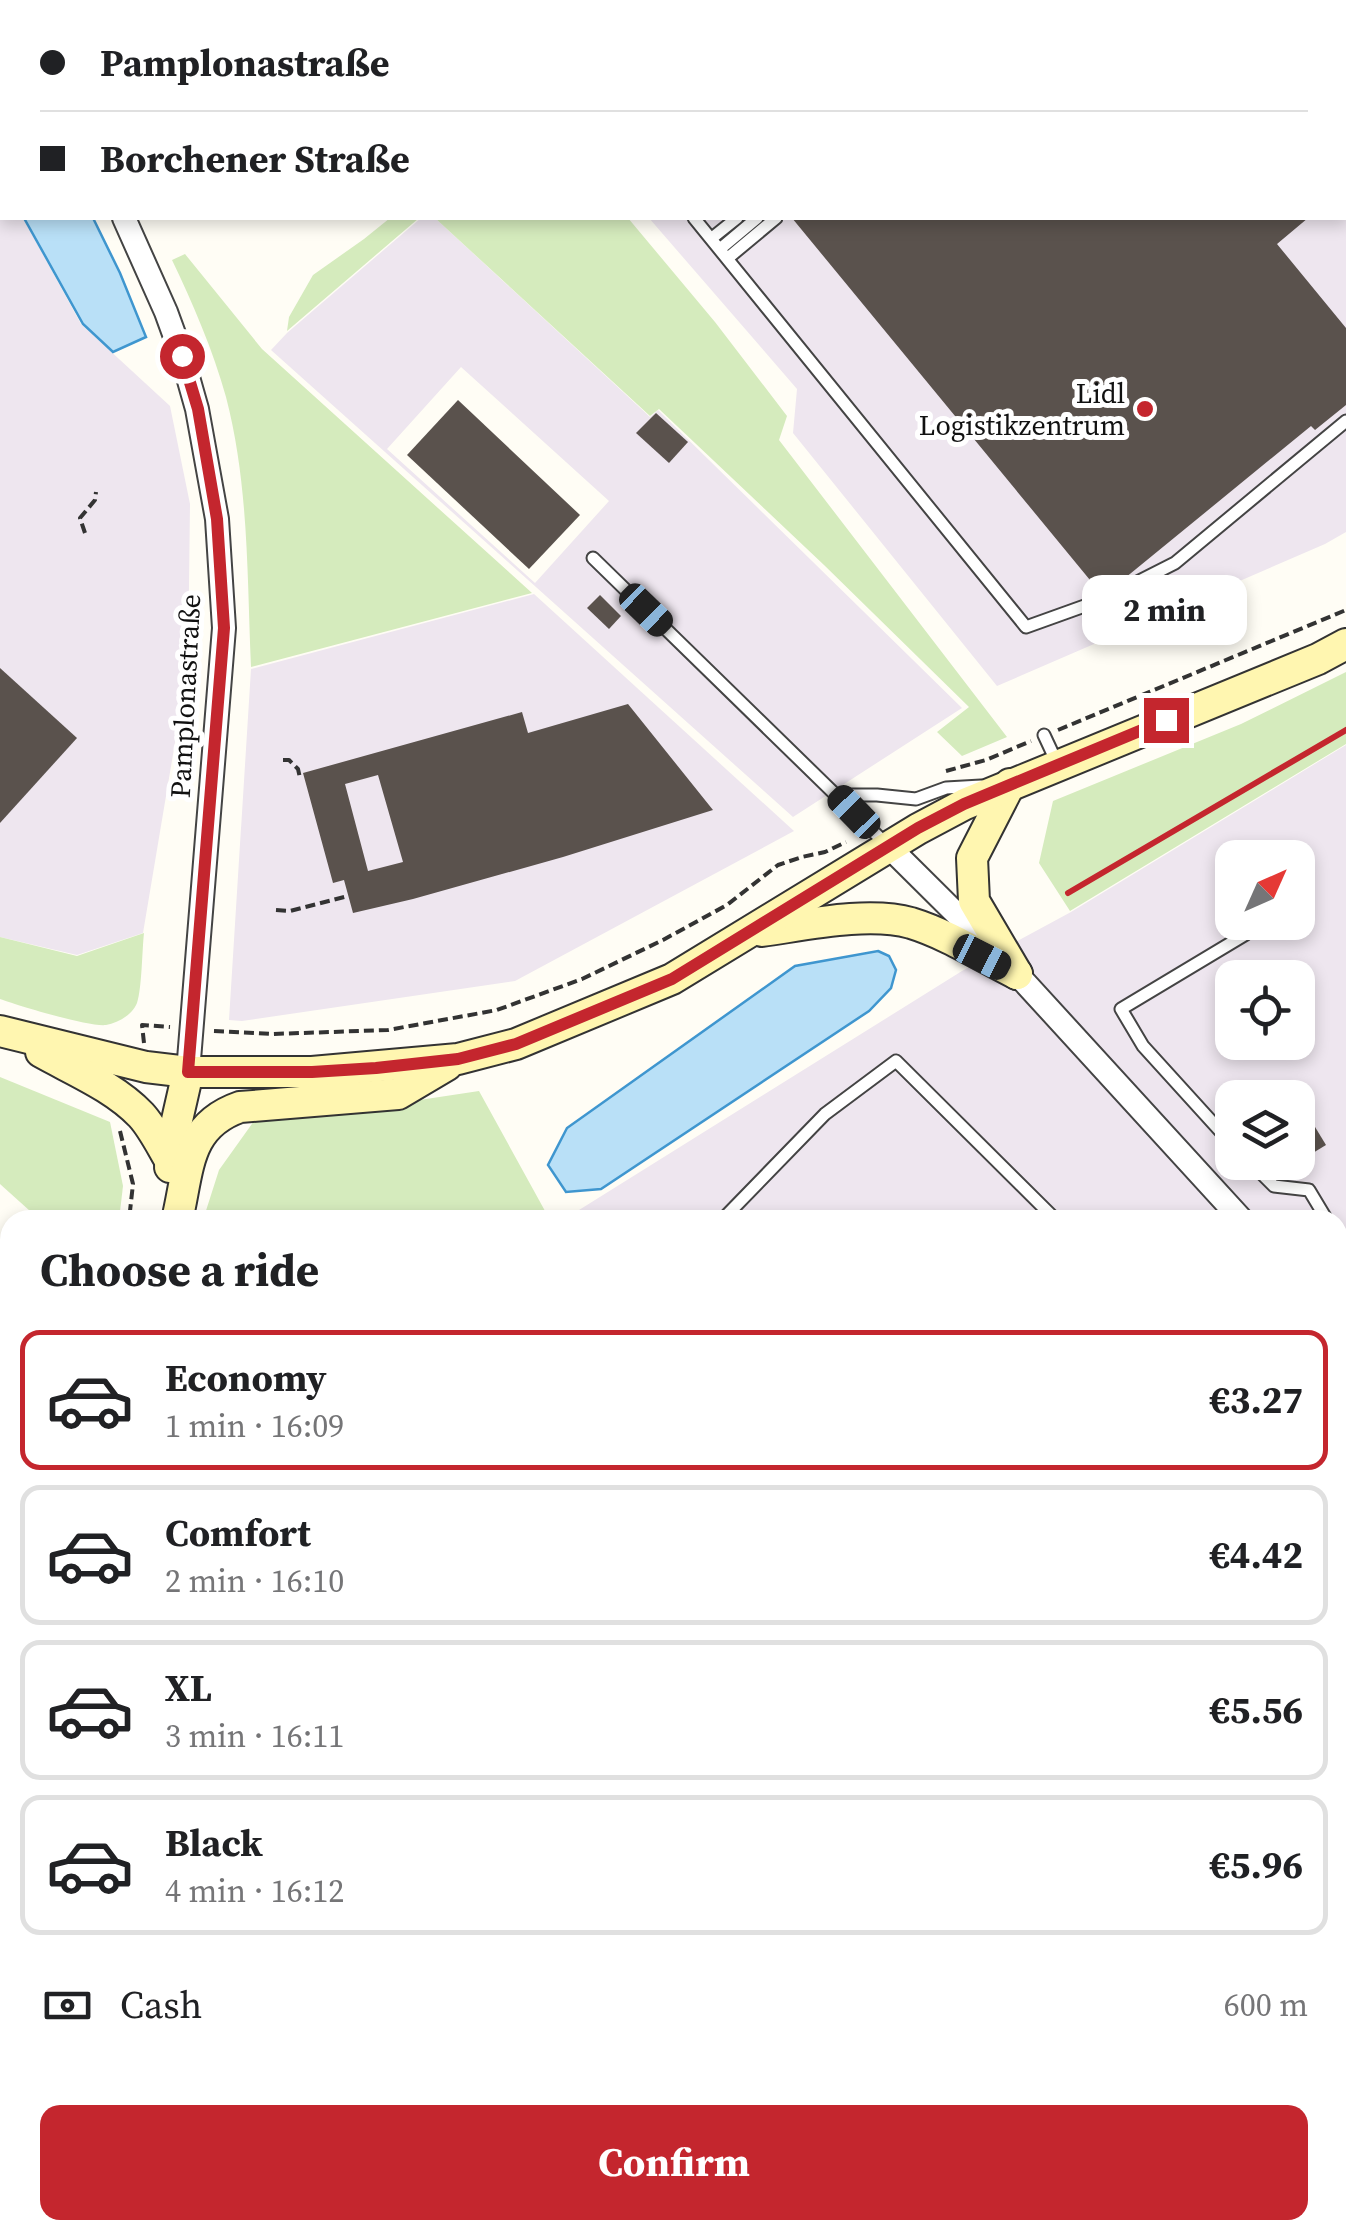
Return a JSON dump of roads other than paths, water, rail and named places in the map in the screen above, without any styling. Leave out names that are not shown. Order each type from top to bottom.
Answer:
[{"type":"main road","points":[[4,1033],[146,1067],[188,1072],[312,1072],[458,1059],[516,1044],[672,979],[749,933],[880,838],[1346,644]]},
{"type":"main road","points":[[1010,784],[972,858],[974,901],[1017,974]]},
{"type":"main road","points":[[749,933],[838,920],[909,923],[1017,974]]},
{"type":"main road","points":[[4,1033],[127,1103],[144,1118],[171,1162]]},
{"type":"main road","points":[[180,1210],[191,1154],[205,1127],[220,1114],[240,1107],[398,1094],[458,1059]]},
{"type":"main road","points":[[165,1210],[172,1142],[188,1072]]},
{"type":"street","name":"Pamplonastraße","points":[[125,220],[182,356],[198,409],[217,519],[224,628],[188,1072]]},
{"type":"street","points":[[880,838],[1017,974],[1233,1210]]},
{"type":"lane","points":[[708,233],[733,220]]},
{"type":"lane","points":[[708,233],[751,220]]},
{"type":"lane","points":[[708,233],[767,220]]},
{"type":"lane","points":[[708,233],[1026,626],[1104,598],[1175,563],[1346,420]]},
{"type":"lane","points":[[593,558],[880,838]]},
{"type":"lane","points":[[1044,735],[1058,765]]},
{"type":"lane","points":[[838,795],[916,799],[946,788],[1010,784]]},
{"type":"lane","points":[[1215,1125],[1143,1046],[1121,1009],[1236,940]]},
{"type":"lane","points":[[732,1210],[825,1114],[896,1061],[1046,1210]]},
{"type":"lane","points":[[1268,1180],[1274,1186],[1309,1190],[1322,1210]]},
{"type":"water","points":[[25,220],[94,220],[146,337],[113,352],[83,324]]},
{"type":"water","points":[[878,951],[889,956],[896,970],[891,988],[869,1011],[601,1189],[566,1192],[548,1165],[567,1128],[795,966]]},
{"type":"railway","points":[[1068,893],[1346,730]]},
{"type":"place","name":"Lidl Logistikzentrum","points":[[1145,409]]}]
